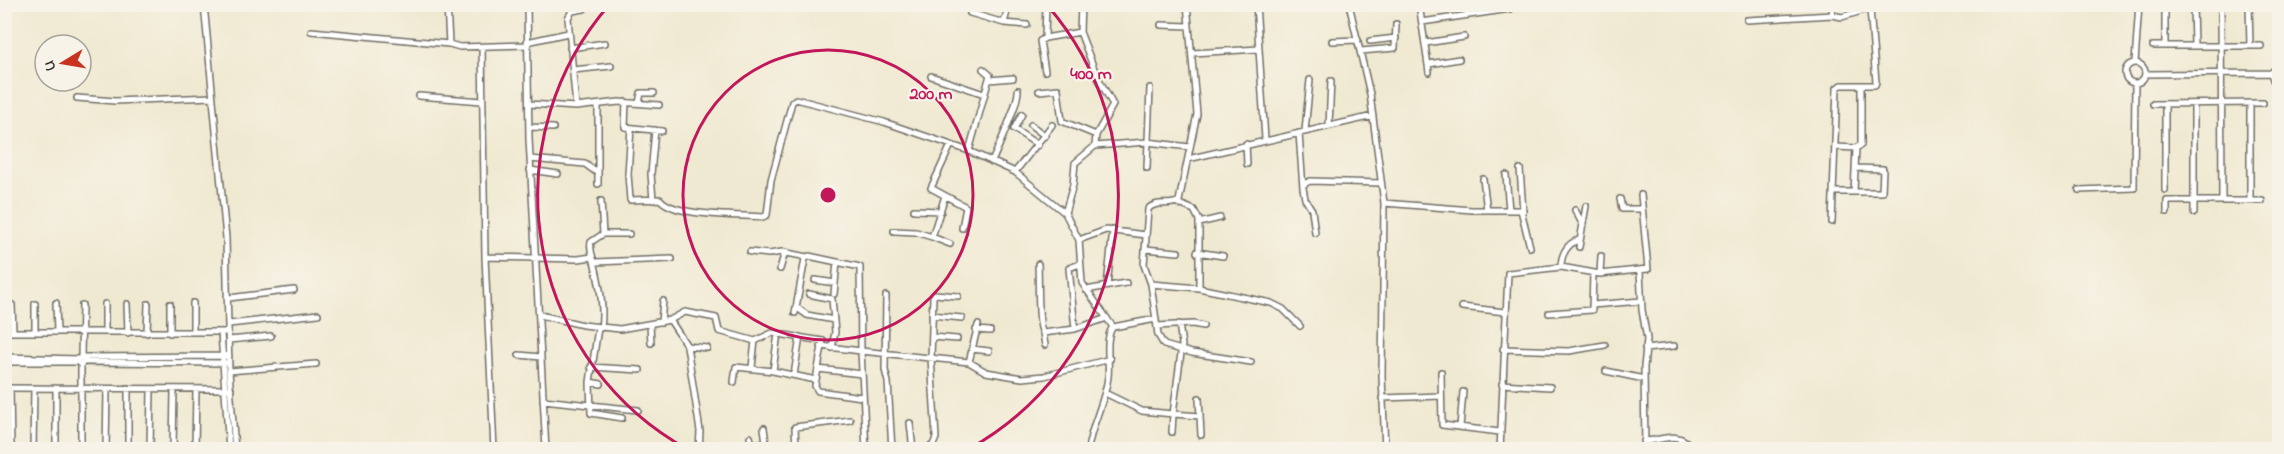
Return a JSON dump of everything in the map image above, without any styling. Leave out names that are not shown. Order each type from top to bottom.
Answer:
[{"type":"street","points":[[204,4],[225,218],[229,298],[229,340],[226,360],[235,450]]},
{"type":"street","points":[[447,4],[448,44]]},
{"type":"street","points":[[527,4],[530,170],[546,450]]},
{"type":"street","points":[[576,107],[568,33],[569,14],[588,4]]},
{"type":"street","points":[[1004,22],[1009,4]]},
{"type":"street","points":[[1028,4],[1036,4]]},
{"type":"street","points":[[1045,38],[1046,4]]},
{"type":"street","points":[[1081,4],[1080,32],[1096,74],[1112,102],[1112,108],[1096,135],[1095,146]]},
{"type":"street","points":[[1177,203],[1181,194],[1197,114],[1187,4]]},
{"type":"street","points":[[1256,4],[1265,139]]},
{"type":"street","points":[[1349,4],[1361,51],[1373,116],[1384,203],[1382,398],[1385,450]]},
{"type":"street","points":[[1419,4],[1430,64],[1429,72]]},
{"type":"street","points":[[1422,22],[1510,9],[1513,4]]},
{"type":"street","points":[[1832,15],[1833,4]]},
{"type":"street","points":[[1747,20],[1832,15],[1842,17],[1884,4]]},
{"type":"street","points":[[2135,63],[2139,4]]},
{"type":"street","points":[[2165,4],[2165,46]]},
{"type":"street","points":[[2193,4],[2194,46]]},
{"type":"street","points":[[2221,4],[2222,201]]},
{"type":"street","points":[[2249,4],[2250,46]]},
{"type":"street","points":[[1832,222],[1837,88],[1841,85],[1875,85],[1876,82],[1870,9]]},
{"type":"street","points":[[970,13],[1004,22],[1027,25]]},
{"type":"street","points":[[1361,51],[1395,48],[1396,24]]},
{"type":"street","points":[[1161,25],[1189,26]]},
{"type":"street","points":[[311,31],[483,47],[527,44],[568,33]]},
{"type":"street","points":[[1045,71],[1040,41],[1045,38],[1080,32]]},
{"type":"street","points":[[1426,43],[1464,37]]},
{"type":"street","points":[[1370,42],[1396,38]]},
{"type":"street","points":[[1332,41],[1358,40]]},
{"type":"street","points":[[570,48],[605,43]]},
{"type":"street","points":[[2153,46],[2261,46]]},
{"type":"street","points":[[483,47],[485,257],[494,450]]},
{"type":"street","points":[[1192,53],[1259,49]]},
{"type":"street","points":[[1430,64],[1459,59]]},
{"type":"street","points":[[2135,63],[2144,69],[2145,74],[2140,82],[2135,83],[2127,78],[2125,73],[2130,65],[2135,63]]},
{"type":"street","points":[[2145,74],[2271,73],[2280,64]]},
{"type":"street","points":[[573,70],[611,66]]},
{"type":"street","points":[[969,151],[989,80],[989,73],[983,69]]},
{"type":"street","points":[[2271,73],[2273,80],[2280,84]]},
{"type":"street","points":[[931,76],[984,94]]},
{"type":"street","points":[[989,80],[1013,78]]},
{"type":"street","points":[[1305,131],[1310,80]]},
{"type":"street","points":[[1329,126],[1332,81]]},
{"type":"street","points":[[2079,190],[2134,188],[2135,83]]},
{"type":"street","points":[[1835,147],[1861,145],[1861,85]]},
{"type":"street","points":[[1147,168],[1150,88]]},
{"type":"street","points":[[1039,91],[1058,89],[1062,121],[1096,135]]},
{"type":"street","points":[[992,162],[1008,119],[1018,102],[1017,90]]},
{"type":"street","points":[[639,104],[641,93],[654,93]]},
{"type":"street","points":[[419,96],[482,101]]},
{"type":"street","points":[[77,98],[115,100],[212,97]]},
{"type":"street","points":[[631,128],[629,199],[631,201],[660,199],[665,206],[675,209],[766,217],[769,212],[771,180],[792,102],[796,99],[884,122],[969,151],[1015,172],[1065,213],[1079,240],[1081,279],[1086,290],[1113,327]]},
{"type":"street","points":[[529,104],[576,107],[626,102],[659,105]]},
{"type":"street","points":[[626,102],[625,126],[662,131]]},
{"type":"street","points":[[2250,103],[2250,201]]},
{"type":"street","points":[[2153,104],[2264,103]]},
{"type":"street","points":[[2165,104],[2165,190]]},
{"type":"street","points":[[2194,104],[2194,213]]},
{"type":"street","points":[[598,106],[596,172],[598,184]]},
{"type":"street","points":[[1022,114],[1014,129],[1038,145]]},
{"type":"street","points":[[1188,159],[1265,139],[1373,116]]},
{"type":"street","points":[[1031,125],[1045,136]]},
{"type":"street","points":[[1015,172],[1052,125]]},
{"type":"street","points":[[529,127],[553,128]]},
{"type":"street","points":[[653,200],[651,174],[654,130]]},
{"type":"street","points":[[1299,133],[1305,199],[1312,210],[1316,233]]},
{"type":"street","points":[[1065,213],[1076,163],[1095,146],[1147,142],[1191,147]]},
{"type":"street","points":[[1246,144],[1247,164]]},
{"type":"street","points":[[951,145],[932,185],[933,190],[967,209],[962,228]]},
{"type":"street","points":[[1854,192],[1856,147]]},
{"type":"street","points":[[530,159],[585,164],[596,172]]},
{"type":"street","points":[[1833,192],[1881,192],[1884,186],[1883,169],[1856,168]]},
{"type":"street","points":[[1520,169],[1523,211],[1530,247]]},
{"type":"street","points":[[530,170],[558,174]]},
{"type":"street","points":[[1506,175],[1509,210]]},
{"type":"street","points":[[1483,179],[1487,210]]},
{"type":"street","points":[[1304,184],[1310,181],[1381,183]]},
{"type":"street","points":[[2279,191],[2280,184]]},
{"type":"street","points":[[1500,450],[1508,273],[1561,267],[1597,273],[1640,272],[1648,267],[1641,195]]},
{"type":"street","points":[[932,237],[945,196]]},
{"type":"street","points":[[1620,199],[1622,209],[1641,209]]},
{"type":"street","points":[[601,201],[603,234]]},
{"type":"street","points":[[2167,212],[2167,201],[2262,201]]},
{"type":"street","points":[[1199,288],[1197,252],[1200,223],[1194,210],[1177,203],[1151,206],[1144,266],[1151,284],[1156,323],[1164,345],[1251,362]]},
{"type":"street","points":[[1384,203],[1523,211]]},
{"type":"street","points":[[1578,247],[1586,206]]},
{"type":"street","points":[[914,210],[941,211]]},
{"type":"street","points":[[1575,210],[1583,225]]},
{"type":"street","points":[[1200,223],[1220,218]]},
{"type":"street","points":[[1079,240],[1100,231],[1113,230],[1146,235]]},
{"type":"street","points":[[1107,286],[1113,230]]},
{"type":"street","points":[[894,231],[916,232],[950,244]]},
{"type":"street","points":[[622,418],[592,415],[590,405],[591,368],[603,305],[591,242],[603,234],[629,234]]},
{"type":"street","points":[[1561,267],[1563,253],[1571,244],[1579,240]]},
{"type":"street","points":[[1145,249],[1178,252]]},
{"type":"street","points":[[750,252],[769,254],[784,252],[860,267],[862,397],[866,450]]},
{"type":"street","points":[[780,269],[784,252]]},
{"type":"street","points":[[1197,252],[1223,256]]},
{"type":"street","points":[[1549,313],[1592,310],[1601,256]]},
{"type":"street","points":[[485,257],[672,259]]},
{"type":"street","points":[[807,257],[796,310],[807,315],[834,320]]},
{"type":"street","points":[[834,294],[837,261]]},
{"type":"street","points":[[1038,264],[1040,293],[1038,318],[1046,345]]},
{"type":"street","points":[[1075,329],[1069,268],[1080,264]]},
{"type":"street","points":[[1640,272],[1641,301],[1647,337],[1644,379],[1645,450]]},
{"type":"street","points":[[815,280],[835,283]]},
{"type":"street","points":[[1086,290],[1126,284]]},
{"type":"street","points":[[1151,284],[1199,288],[1271,303],[1283,309],[1300,326]]},
{"type":"street","points":[[229,298],[294,290]]},
{"type":"street","points":[[809,294],[830,297],[834,320],[832,345]]},
{"type":"street","points":[[925,450],[933,445],[936,438],[931,358],[933,295],[958,296]]},
{"type":"street","points":[[886,296],[885,353],[891,450]]},
{"type":"street","points":[[661,322],[663,301]]},
{"type":"street","points":[[1592,305],[1641,301]]},
{"type":"street","points":[[56,303],[57,332]]},
{"type":"street","points":[[193,303],[194,332]]},
{"type":"street","points":[[35,304],[35,332]]},
{"type":"street","points":[[105,304],[105,332]]},
{"type":"street","points":[[127,304],[128,333]]},
{"type":"street","points":[[147,333],[148,304]]},
{"type":"street","points":[[170,304],[170,333]]},
{"type":"street","points":[[12,305],[13,332]]},
{"type":"street","points":[[81,450],[82,305]]},
{"type":"street","points":[[1462,307],[1505,312]]},
{"type":"street","points":[[540,315],[600,328],[634,329],[670,320],[685,312],[702,314],[716,319],[719,331],[755,341],[768,333],[778,333],[861,351],[969,362],[993,374],[1022,378],[1040,377],[1110,359]]},
{"type":"street","points":[[229,324],[318,314]]},
{"type":"street","points":[[932,315],[962,318]]},
{"type":"street","points":[[1043,333],[1075,329],[1107,318]]},
{"type":"street","points":[[670,320],[687,346],[700,432],[699,450]]},
{"type":"street","points":[[1088,450],[1090,431],[1105,393],[1110,359],[1108,333],[1113,327],[1156,323],[1203,326]]},
{"type":"street","points":[[650,324],[651,343]]},
{"type":"street","points":[[1172,432],[1181,350],[1179,324]]},
{"type":"street","points":[[969,362],[977,328],[990,331]]},
{"type":"street","points":[[4,332],[228,332]]},
{"type":"street","points":[[221,333],[229,371],[228,450]]},
{"type":"street","points":[[773,371],[778,333]]},
{"type":"street","points":[[229,340],[271,336]]},
{"type":"street","points":[[794,375],[800,337]]},
{"type":"street","points":[[932,337],[957,339]]},
{"type":"street","points":[[752,367],[755,341]]},
{"type":"street","points":[[822,344],[815,386],[818,391],[862,397]]},
{"type":"street","points":[[1503,349],[1577,350],[1605,345]]},
{"type":"street","points":[[687,346],[707,348]]},
{"type":"street","points":[[1645,349],[1674,346]]},
{"type":"street","points":[[972,349],[989,351]]},
{"type":"street","points":[[519,355],[541,357]]},
{"type":"street","points":[[5,359],[226,360]]},
{"type":"street","points":[[229,371],[316,364]]},
{"type":"street","points":[[734,382],[736,367],[752,367],[816,380]]},
{"type":"street","points":[[591,368],[640,370]]},
{"type":"street","points":[[818,369],[862,374]]},
{"type":"street","points":[[1606,371],[1644,379]]},
{"type":"street","points":[[1441,372],[1442,424],[1500,432]]},
{"type":"street","points":[[590,382],[601,384]]},
{"type":"street","points":[[1502,384],[1550,387]]},
{"type":"street","points":[[11,450],[7,388],[228,389]]},
{"type":"street","points":[[33,450],[34,388]]},
{"type":"street","points":[[128,388],[128,450]]},
{"type":"street","points":[[56,389],[56,450]]},
{"type":"street","points":[[106,450],[107,389]]},
{"type":"street","points":[[150,450],[151,389]]},
{"type":"street","points":[[173,450],[174,389]]},
{"type":"street","points":[[195,389],[195,450]]},
{"type":"street","points":[[1460,427],[1463,392]]},
{"type":"street","points":[[1105,393],[1142,411],[1200,416]]},
{"type":"street","points":[[1382,398],[1441,396]]},
{"type":"street","points":[[1199,398],[1201,435]]},
{"type":"street","points":[[543,400],[638,410]]},
{"type":"street","points":[[796,450],[795,427],[850,420]]},
{"type":"street","points":[[910,423],[913,450]]},
{"type":"street","points":[[764,428],[767,450]]},
{"type":"street","points":[[1644,441],[1674,436],[1686,440],[1691,446]]},
{"type":"street","points":[[750,437],[753,447],[766,442]]}]
